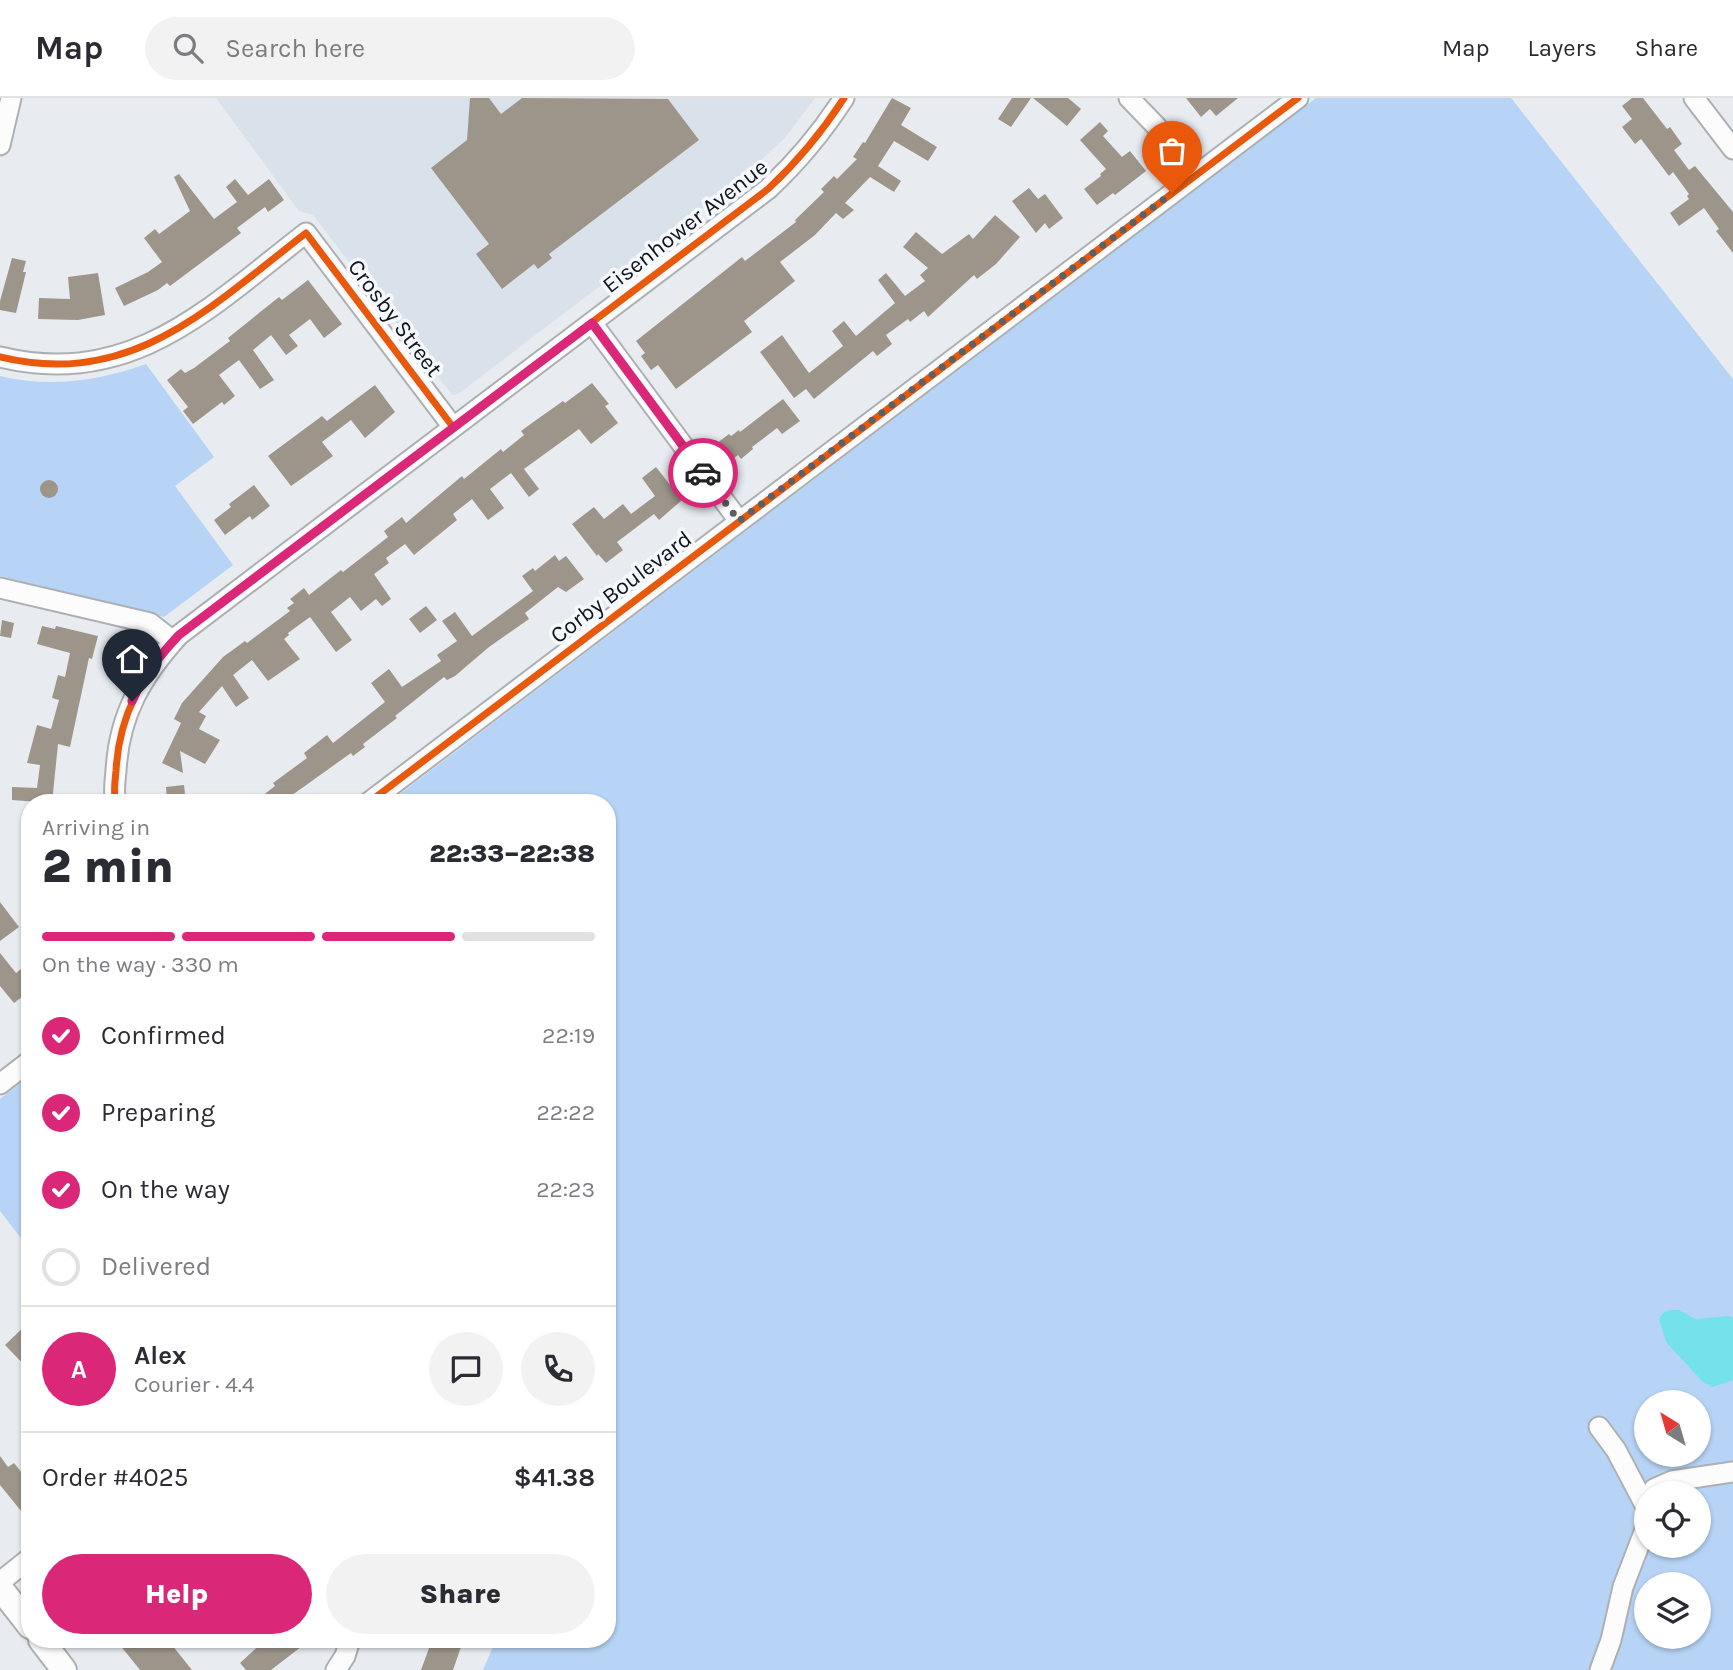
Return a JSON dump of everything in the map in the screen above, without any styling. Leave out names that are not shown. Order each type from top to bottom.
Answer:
[{"type":"main road","points":[[0,1588],[21,1615]]},
{"type":"main road","points":[[47,1648],[64,1670]]},
{"type":"street","points":[[0,145],[11,98]]},
{"type":"street","name":"Eisenhower Avenue","points":[[114,794],[117,752],[126,715],[138,687],[173,641],[768,189],[792,166],[844,98]]},
{"type":"street","points":[[1129,98],[1156,126],[1194,176]]},
{"type":"street","name":"Corby Boulevard","points":[[380,794],[1298,98]]},
{"type":"street","points":[[1694,98],[1733,149]]},
{"type":"street","name":"Crosby Street","points":[[0,357],[44,365],[82,363],[111,358],[144,347],[187,324],[306,233],[453,427]]},
{"type":"street","points":[[592,323],[739,521]]},
{"type":"street","points":[[0,587],[150,623],[173,641]]},
{"type":"street","points":[[0,1084],[21,1068]]},
{"type":"street","points":[[1599,1427],[1636,1481]]},
{"type":"street","points":[[1672,1481],[1733,1472]]},
{"type":"street","points":[[1600,1670],[1611,1640],[1623,1587],[1634,1558]]},
{"type":"street","points":[[0,1582],[21,1565]]},
{"type":"street","points":[[336,1670],[348,1648]]},
{"type":"shaded area","points":[[216,98],[815,98],[785,138],[738,181],[458,394],[452,395],[313,215],[299,211]]},
{"type":"shaded area","points":[[1316,98],[1511,98],[1733,379],[1733,1670],[483,1670],[493,1648],[616,1648],[616,794],[400,794]]},
{"type":"shaded area","points":[[146,364],[214,457],[175,486],[233,565],[164,617],[0,576],[0,376],[37,382],[74,381],[110,375]]},
{"type":"shaded area","points":[[21,1083],[21,1238],[0,1211],[0,1099]]},
{"type":"shaded area","points":[[1679,1310],[1695,1319],[1729,1316],[1733,1318],[1733,1380],[1712,1387],[1703,1382],[1666,1342],[1659,1319],[1663,1313]]},
{"type":"building","points":[[470,98],[489,98],[501,114],[522,98],[668,99],[699,140],[549,254],[552,258],[538,269],[534,264],[502,289],[476,254],[489,244],[431,168],[467,140]]},
{"type":"building","points":[[892,98],[911,108],[901,125],[937,147],[928,161],[894,141],[878,166],[901,181],[894,192],[870,177],[845,203],[854,210],[843,219],[836,213],[815,235],[780,262],[795,281],[744,321],[752,332],[676,389],[658,365],[651,370],[641,356],[645,353],[636,341],[742,257],[745,261],[796,222],[824,192],[821,189],[834,176],[837,179],[857,159],[853,157],[863,142],[865,143]]},
{"type":"building","points":[[1012,98],[1031,98],[1011,127],[998,119]]},
{"type":"building","points":[[1033,98],[1068,98],[1081,109],[1067,126]]},
{"type":"building","points":[[1186,98],[1238,98],[1216,116],[1210,109],[1201,117]]},
{"type":"building","points":[[1632,98],[1643,98],[1667,129],[1670,127],[1682,144],[1674,150],[1689,170],[1695,166],[1733,212],[1733,253],[1716,231],[1719,229],[1704,208],[1679,226],[1670,213],[1689,199],[1689,194],[1673,172],[1669,176],[1641,139],[1635,144],[1622,127],[1632,119],[1622,106]]},
{"type":"building","points":[[1100,122],[1108,131],[1103,136],[1122,157],[1130,151],[1146,171],[1097,205],[1084,189],[1106,169],[1080,140]]},
{"type":"building","points":[[179,174],[214,219],[237,202],[226,187],[235,179],[248,195],[269,179],[284,200],[268,212],[265,207],[237,228],[241,233],[170,286],[167,283],[124,306],[115,288],[162,262],[144,238],[155,229],[159,234],[190,211],[174,177]]},
{"type":"building","points":[[1029,188],[1038,199],[1045,194],[1063,218],[1049,229],[1045,223],[1036,233],[1012,201]]},
{"type":"building","points":[[995,215],[1020,237],[996,264],[977,279],[974,275],[928,317],[924,311],[886,335],[892,344],[877,356],[873,351],[814,399],[806,389],[794,398],[760,352],[782,335],[809,373],[843,346],[832,331],[844,321],[856,336],[895,303],[878,280],[886,273],[905,296],[925,281],[920,275],[928,268],[903,247],[916,232],[942,254],[969,234],[973,239]]},
{"type":"building","points":[[12,258],[26,261],[16,313],[0,310]]},
{"type":"building","points":[[98,273],[105,315],[78,320],[38,319],[39,298],[70,299],[68,277]]},
{"type":"building","points":[[308,280],[342,324],[324,338],[310,319],[289,335],[298,346],[286,355],[271,335],[253,350],[274,380],[260,389],[239,360],[219,375],[235,396],[224,405],[222,402],[193,424],[183,411],[188,407],[167,380],[181,369],[185,373],[194,368],[230,341],[228,338],[279,297],[282,300]]},
{"type":"building","points":[[592,383],[609,404],[605,406],[618,423],[591,444],[579,429],[524,469],[539,489],[529,497],[511,473],[490,489],[504,508],[488,520],[472,499],[453,514],[457,520],[414,555],[405,544],[386,558],[389,563],[374,574],[391,599],[382,606],[376,599],[361,611],[350,597],[331,612],[352,640],[336,652],[310,617],[284,639],[300,659],[268,681],[252,660],[233,675],[249,698],[236,707],[222,686],[199,712],[206,716],[199,729],[220,740],[205,764],[180,751],[183,773],[162,763],[181,723],[174,719],[182,703],[223,657],[290,611],[287,608],[294,603],[290,599],[304,588],[309,595],[341,570],[343,572],[388,537],[384,531],[402,517],[406,523],[462,476],[464,479],[501,449],[503,452],[524,435],[521,431]]},
{"type":"building","points":[[375,385],[395,412],[365,438],[351,420],[322,442],[333,456],[291,486],[268,456],[322,416],[327,421]]},
{"type":"building","points":[[783,399],[800,421],[782,434],[777,428],[741,459],[738,455],[730,461],[716,444],[729,434],[731,436],[739,430],[740,432]]},
{"type":"building","points":[[656,467],[682,500],[659,520],[654,514],[617,542],[623,550],[606,563],[598,554],[597,556],[572,524],[594,507],[604,519],[623,504],[631,514],[655,496],[642,478]]},
{"type":"building","points":[[45,480],[53,480],[58,489],[56,496],[45,498],[40,493],[40,485]]},
{"type":"building","points":[[254,485],[270,506],[252,520],[250,516],[225,535],[214,520],[231,507],[229,504]]},
{"type":"building","points":[[555,555],[559,561],[566,556],[584,579],[566,592],[558,587],[525,613],[529,619],[489,647],[455,676],[447,680],[444,677],[395,716],[397,718],[363,744],[365,747],[353,756],[351,753],[294,794],[265,794],[275,786],[273,783],[307,758],[304,753],[327,735],[333,743],[385,702],[371,683],[389,669],[402,687],[441,661],[437,655],[457,641],[442,621],[455,612],[472,636],[533,591],[522,576],[533,568],[535,571]]},
{"type":"building","points":[[426,606],[437,620],[420,633],[409,619]]},
{"type":"building","points":[[2,620],[14,623],[11,638],[0,636]]},
{"type":"building","points":[[42,626],[55,629],[56,626],[98,636],[92,659],[89,658],[70,747],[58,744],[53,794],[21,794],[21,801],[12,800],[12,787],[37,788],[40,765],[27,763],[37,725],[51,729],[59,700],[52,698],[58,675],[65,677],[70,653],[37,644]]},
{"type":"building","points":[[184,785],[185,794],[166,794],[166,787]]},
{"type":"building","points":[[0,902],[19,927],[0,941]]},
{"type":"building","points":[[0,953],[16,973],[21,969],[21,998],[14,1003],[0,986]]},
{"type":"building","points":[[21,1330],[21,1362],[5,1345]]},
{"type":"building","points":[[0,1456],[8,1467],[14,1463],[21,1472],[21,1511],[0,1485]]},
{"type":"building","points":[[122,1648],[174,1648],[192,1670],[140,1670]]},
{"type":"building","points":[[256,1648],[300,1648],[271,1670],[246,1670],[240,1663]]},
{"type":"building","points":[[429,1648],[461,1648],[453,1670],[421,1670]]},
{"type":"cycle path","points":[[115,794],[118,750],[127,714],[144,681],[179,635],[768,189],[809,146],[844,98]]},
{"type":"cycle path","points":[[380,794],[1298,98]]},
{"type":"cycle path","points":[[0,357],[47,364],[90,362],[130,351],[166,335],[202,313],[306,233],[453,427]]},
{"type":"way so far","points":[[703,473],[739,521],[1172,193]]},
{"type":"route","points":[[132,701],[138,687],[160,655],[179,635],[592,323],[618,362],[703,473]]}]
